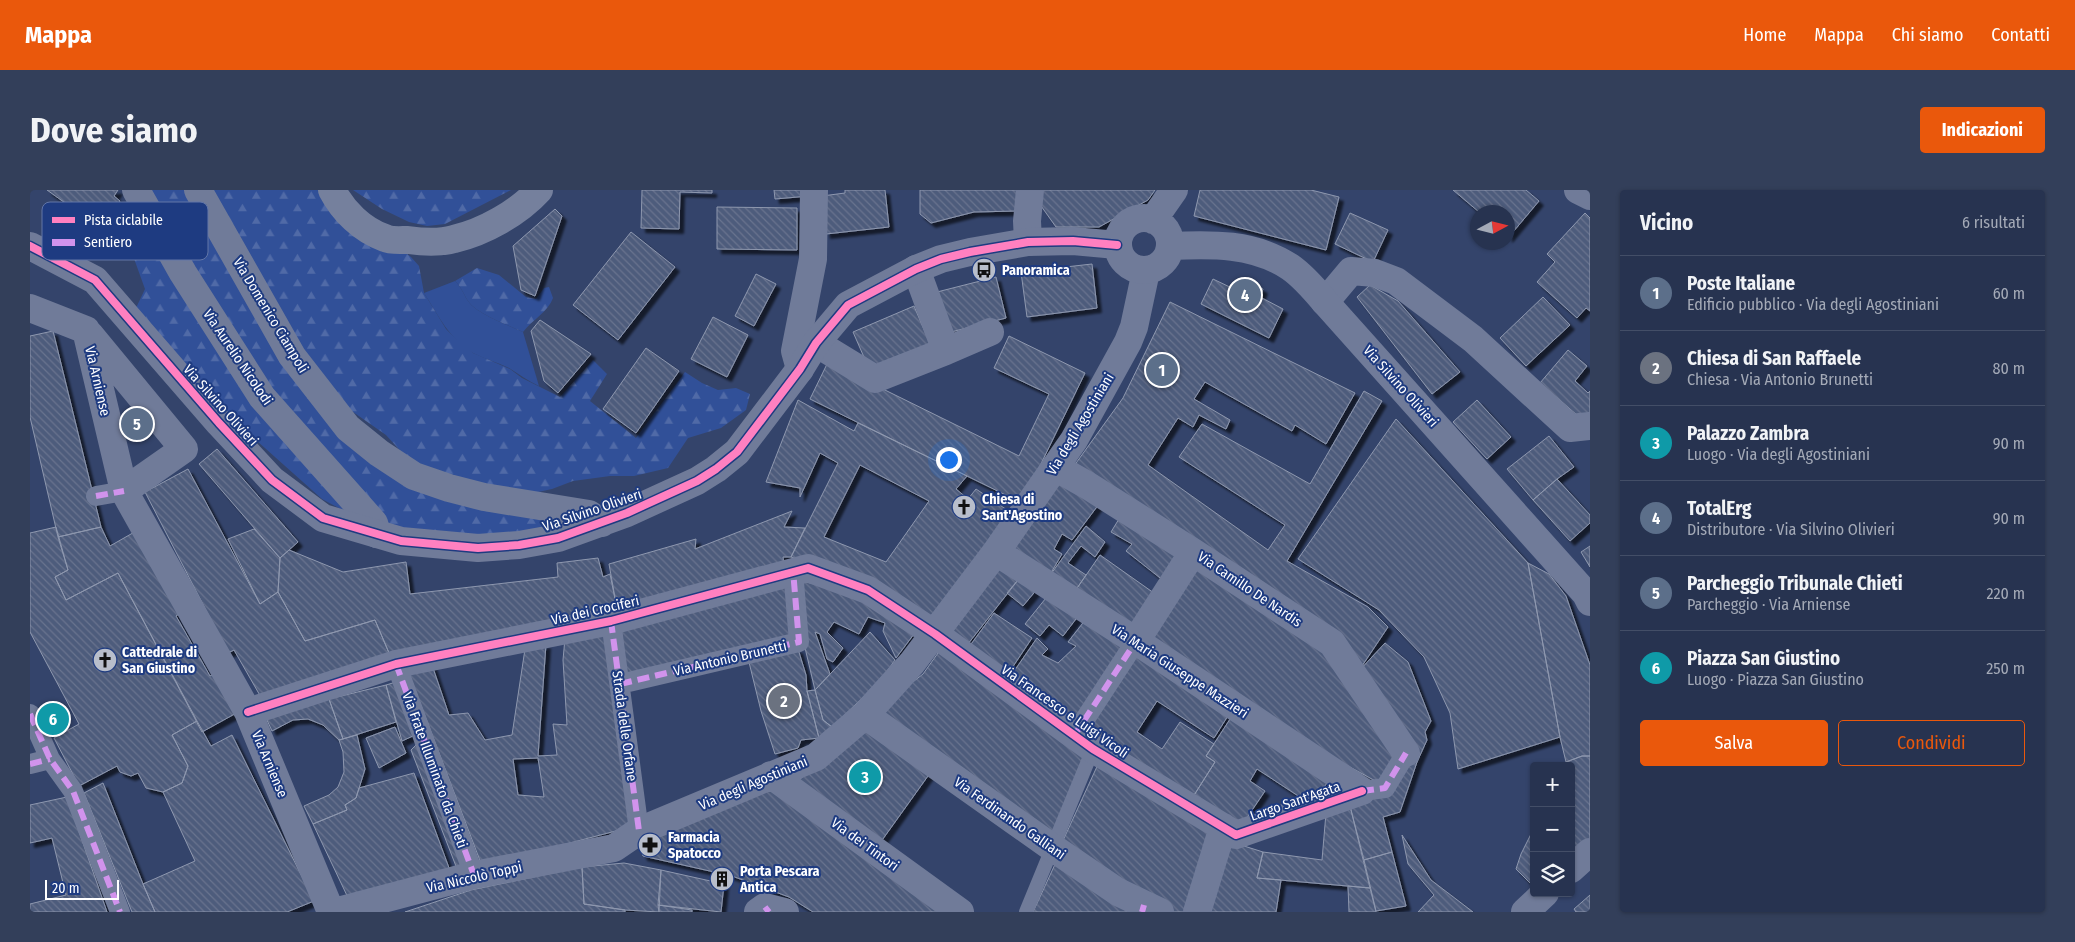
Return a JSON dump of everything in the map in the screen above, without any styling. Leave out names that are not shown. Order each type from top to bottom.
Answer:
[{"type":"main road","points":[[332,190],[336,198],[360,225],[386,239],[416,241],[452,240],[480,231],[527,203],[539,190]]},
{"type":"street","name":"Via Aurelio Nicolodi","points":[[136,190],[143,202]]},
{"type":"street","name":"Via Domenico Ciampoli","points":[[198,190],[205,202]]},
{"type":"street","points":[[800,369],[794,351],[813,259],[814,190]]},
{"type":"street","points":[[1028,242],[1027,221],[1030,190]]},
{"type":"street","points":[[1153,220],[1174,190]]},
{"type":"street","points":[[1578,190],[1590,196]]},
{"type":"street","name":"Via Domenico Ciampoli","points":[[208,208],[292,356],[348,428],[414,476],[484,497],[589,514],[602,523]]},
{"type":"street","points":[[1145,218],[1153,220],[1166,230],[1170,238],[1170,246],[1165,260],[1160,265],[1146,271],[1138,270],[1123,261],[1117,245],[1119,236],[1129,222],[1145,218]]},
{"type":"street","name":"Via Silvino Olivieri","points":[[57,260],[95,280],[219,423],[272,480],[323,518],[400,541],[498,548],[558,538],[602,523],[665,497],[716,469],[737,452],[800,369],[816,343],[848,305],[916,269],[941,259],[970,252],[1028,242],[1072,241],[1117,245]]},
{"type":"street","name":"Via Silvino Olivieri","points":[[1170,246],[1225,245],[1260,252],[1292,268],[1326,302],[1586,594],[1590,602]]},
{"type":"street","name":"Via Silvino Olivieri","points":[[30,246],[42,252]]},
{"type":"street","name":"Via Aurelio Nicolodi","points":[[175,260],[262,397],[374,523],[377,534]]},
{"type":"street","points":[[916,269],[946,351]]},
{"type":"street","name":"Via degli Agostiniani","points":[[614,848],[639,831],[816,757],[865,714],[912,663],[996,552],[1074,440],[1134,328],[1146,271]]},
{"type":"street","points":[[1326,302],[1351,271],[1375,273],[1396,281],[1474,338],[1570,428],[1590,426]]},
{"type":"street","name":"Via Arniense","points":[[30,308],[86,330],[184,449],[124,490]]},
{"type":"street","name":"Via Arniense","points":[[86,330],[124,490],[248,712],[333,912]]},
{"type":"street","points":[[816,343],[875,379],[990,332]]},
{"type":"street","name":"Via Camillo De Nardis","points":[[1055,467],[1096,490],[1332,643],[1406,753]]},
{"type":"street","points":[[96,496],[124,490]]},
{"type":"street","name":"Via Maria Giuseppe Mazzieri","points":[[996,552],[1136,641],[1362,791]]},
{"type":"street","points":[[1084,743],[1136,641],[1193,552]]},
{"type":"street","name":"Via dei Crociferi","points":[[248,712],[396,664],[611,621],[793,570],[808,568],[868,590],[934,634]]},
{"type":"street","name":"Via Antonio Brunetti","points":[[620,684],[799,642],[793,570]]},
{"type":"street","name":"Strada delle Orfane","points":[[611,621],[639,831]]},
{"type":"street","name":"Via Francesco e Luigi Vicoli","points":[[934,634],[1084,743],[1230,831]]},
{"type":"street","name":"Via Frate Illuminato da Chieti","points":[[396,664],[474,875]]},
{"type":"street","points":[[30,714],[50,759],[73,791],[120,912]]},
{"type":"street","name":"Via Ferdinando Galliani","points":[[865,714],[1052,848],[1118,892],[1149,910]]},
{"type":"street","name":"Largo Sant'Agata","points":[[1230,831],[1362,791],[1385,788],[1406,753]]},
{"type":"street","points":[[30,764],[50,759]]},
{"type":"street","name":"Via dei Tintori","points":[[771,776],[960,912]]},
{"type":"street","points":[[1197,912],[1230,831]]},
{"type":"street","name":"Via Niccolò Toppi","points":[[333,912],[474,875],[614,848]]},
{"type":"street","points":[[1575,865],[1590,852]]},
{"type":"street","points":[[1525,912],[1541,897]]},
{"type":"lane","points":[[1026,912],[1052,848],[1084,743]]},
{"type":"green space","points":[[135,190],[184,190],[192,202],[138,202]]},
{"type":"green space","points":[[209,190],[326,190],[411,257],[419,266],[424,293],[446,329],[473,353],[510,369],[522,378],[560,397],[593,360],[607,374],[590,401],[636,438],[685,372],[702,383],[718,390],[736,388],[750,394],[746,410],[721,428],[688,438],[668,468],[634,476],[610,476],[573,481],[552,489],[524,495],[416,468],[386,435],[346,407],[307,366]]},
{"type":"green space","points":[[353,190],[511,190],[445,224],[427,226],[409,222],[382,209]]},
{"type":"green space","points":[[208,228],[338,436],[547,519],[540,533],[473,541],[361,520],[322,499],[228,415],[136,308],[145,289],[135,260],[208,260]]},
{"type":"green space","points":[[477,268],[499,275],[526,297],[536,299],[544,288],[549,287],[553,298],[551,303],[523,332],[501,323],[472,306],[455,281]]},
{"type":"green space","points":[[455,281],[472,306],[493,319],[523,332],[539,386],[509,368],[473,353],[451,334],[424,293]]},
{"type":"building","points":[[47,190],[118,190],[114,196],[120,201],[119,202],[64,202]]},
{"type":"building","points":[[642,190],[712,190],[712,193],[680,192],[679,229],[641,228]]},
{"type":"building","points":[[774,190],[808,190],[809,196],[775,199]]},
{"type":"building","points":[[845,190],[885,190],[889,227],[826,234],[822,196],[845,193]]},
{"type":"building","points":[[920,190],[1018,190],[1017,211],[974,212],[931,223],[920,214]]},
{"type":"building","points":[[1040,190],[1155,190],[1148,200],[1099,227],[1056,227],[1034,196]]},
{"type":"building","points":[[1200,190],[1311,190],[1339,197],[1326,250],[1194,216]]},
{"type":"building","points":[[1453,190],[1526,190],[1539,201],[1515,230],[1515,205],[1471,205]]},
{"type":"building","points":[[717,207],[797,208],[797,250],[717,249]]},
{"type":"building","points":[[555,209],[562,216],[535,296],[521,290],[513,246]]},
{"type":"building","points":[[1350,213],[1388,230],[1373,262],[1335,244]]},
{"type":"building","points":[[1585,213],[1590,218],[1590,311],[1586,308],[1577,318],[1537,282],[1555,262],[1547,254]]},
{"type":"building","points":[[631,232],[675,267],[618,340],[573,305]]},
{"type":"building","points":[[1092,264],[1097,308],[1027,317],[1021,272]]},
{"type":"building","points":[[756,274],[776,284],[754,326],[735,316]]},
{"type":"building","points":[[996,277],[1006,318],[947,333],[937,292]]},
{"type":"building","points":[[1213,279],[1236,290],[1242,279],[1263,289],[1260,297],[1283,309],[1269,338],[1201,304]]},
{"type":"building","points":[[1370,285],[1398,301],[1460,372],[1432,394],[1357,297]]},
{"type":"building","points":[[1543,297],[1570,325],[1526,366],[1500,338]]},
{"type":"building","points":[[1170,302],[1355,393],[1326,444],[1295,425],[1292,431],[1205,382],[1194,399],[1230,420],[1226,429],[1199,415],[1193,427],[1178,418],[1148,465],[1268,550],[1285,525],[1179,457],[1202,424],[1310,484],[1364,391],[1382,401],[1287,561],[1368,607],[1388,627],[1358,672],[1071,470],[1123,398]]},
{"type":"building","points":[[914,306],[931,346],[870,371],[853,332]]},
{"type":"building","points":[[713,317],[748,335],[727,377],[691,359]]},
{"type":"building","points":[[540,320],[591,354],[558,393],[544,381],[531,331]]},
{"type":"building","points":[[53,331],[101,527],[58,537],[30,417],[30,336]]},
{"type":"building","points":[[1009,336],[1085,373],[1022,503],[810,399],[828,362],[1019,456],[1049,394],[994,368]]},
{"type":"building","points":[[646,348],[679,371],[636,433],[603,409]]},
{"type":"building","points":[[1568,350],[1587,366],[1575,381],[1588,393],[1590,391],[1590,416],[1585,422],[1540,383]]},
{"type":"building","name":"Chiesa di Sant'Agostino","points":[[798,400],[854,431],[858,423],[967,476],[956,489],[968,499],[976,489],[1013,514],[927,621],[881,589],[791,557],[838,463],[820,453],[800,497],[800,488],[766,482]],"holes":[[[860,465],[929,501],[886,562],[824,537]]]},
{"type":"building","points":[[1477,400],[1511,437],[1487,459],[1453,422]]},
{"type":"building","points":[[1396,419],[1528,563],[1560,737],[1458,769],[1450,713],[1424,657],[1379,610],[1298,559]]},
{"type":"building","points":[[1549,436],[1574,467],[1533,500],[1507,469]]},
{"type":"building","points":[[217,449],[298,542],[280,558],[199,464]]},
{"type":"building","points":[[188,469],[260,604],[278,592],[305,641],[375,620],[392,660],[262,699],[234,650],[228,653],[145,492]]},
{"type":"building","points":[[1059,475],[1102,500],[1072,540],[1062,534],[1054,549],[1062,554],[1048,578],[1008,548]]},
{"type":"building","points":[[1557,479],[1590,515],[1590,523],[1570,541],[1533,500]]},
{"type":"building","points":[[792,511],[784,527],[805,528],[791,557],[783,557],[784,567],[617,609],[609,564],[696,539],[695,549]]},
{"type":"building","points":[[1122,514],[1188,553],[1169,585],[1126,551],[1132,544],[1111,532]]},
{"type":"building","points":[[1086,526],[1105,542],[1095,557],[1081,546],[1068,563],[1086,575],[1073,594],[1048,578]]},
{"type":"building","name":"Cattedrale di San Giustino","points":[[56,527],[68,570],[55,577],[66,600],[118,573],[197,721],[172,735],[188,766],[182,783],[163,792],[146,788],[138,773],[131,776],[120,772],[117,766],[79,786],[54,738],[79,724],[30,632],[30,533]]},
{"type":"building","points":[[101,527],[110,546],[138,530],[186,609],[176,616],[210,676],[220,671],[240,711],[202,732],[118,573],[66,600],[55,577],[68,570],[58,537]]},
{"type":"building","points":[[254,529],[280,558],[278,592],[260,604],[228,539]]},
{"type":"building","points":[[1590,546],[1590,567],[1581,552]]},
{"type":"building","points":[[289,550],[343,572],[406,562],[410,594],[558,577],[557,563],[598,558],[603,577],[610,574],[617,609],[392,660],[375,620],[305,641],[278,592],[280,558]]},
{"type":"building","points":[[1100,555],[1161,598],[1136,641],[1073,594]]},
{"type":"building","points":[[1199,558],[1329,648],[1400,754],[1381,784],[1348,766],[1150,642]]},
{"type":"building","points":[[999,560],[1022,575],[964,649],[946,637]]},
{"type":"building","points":[[1528,563],[1549,574],[1566,596],[1590,665],[1590,756],[1582,756],[1566,762]]},
{"type":"building","points":[[1022,575],[1038,588],[1023,606],[1007,593]]},
{"type":"building","points":[[787,578],[793,640],[626,676],[618,624]]},
{"type":"building","points":[[802,581],[855,594],[914,634],[896,658],[883,631],[885,623],[868,617],[859,634],[834,622],[827,632],[843,648],[833,662],[827,659],[820,634],[815,632],[830,674],[815,690],[802,635]]},
{"type":"building","points":[[1050,593],[1079,615],[1063,636],[1049,625],[1040,636],[1025,624]]},
{"type":"building","points":[[994,613],[1032,638],[1006,677],[966,651]]},
{"type":"building","points":[[1086,619],[1130,643],[1075,725],[1008,680],[1037,638],[1048,649],[1042,655],[1058,663],[1076,646],[1068,642]]},
{"type":"building","points":[[604,630],[631,827],[482,866],[409,674],[432,665],[449,715],[468,713],[485,740],[512,735],[525,649],[546,644],[538,756],[557,755],[553,724],[567,725],[563,660],[565,638]],"holes":[[[538,758],[544,797],[518,795],[513,759]]]},
{"type":"building","points":[[870,632],[895,660],[880,681],[832,727],[823,720],[815,690]]},
{"type":"building","points":[[1385,643],[1408,662],[1431,721],[1425,732],[1427,740],[1417,762],[1358,672]]},
{"type":"building","points":[[943,646],[1087,753],[1052,837],[873,713],[923,674]]},
{"type":"building","points":[[798,649],[806,675],[807,691],[819,738],[801,740],[798,748],[775,754],[761,711],[747,654]]},
{"type":"building","points":[[1139,651],[1231,711],[1214,738],[1157,701],[1137,732],[1162,749],[1180,722],[1214,744],[1206,756],[1215,762],[1191,800],[1087,731]]},
{"type":"building","points":[[396,682],[415,735],[402,741],[386,685]]},
{"type":"building","points":[[386,685],[396,722],[343,739],[329,699]]},
{"type":"building","points":[[815,690],[823,720],[832,727],[819,738],[807,691]]},
{"type":"building","points":[[329,699],[343,739],[339,740],[323,725],[308,719],[293,720],[272,731],[266,718]]},
{"type":"building","points":[[1234,713],[1331,777],[1312,805],[1257,769],[1250,781],[1265,791],[1238,831],[1191,800],[1215,762],[1206,756]]},
{"type":"building","points":[[197,721],[211,746],[232,735],[314,901],[287,912],[155,912],[143,884],[195,861],[163,792],[182,783],[188,766],[172,735]]},
{"type":"building","points":[[867,723],[933,769],[880,843],[793,785]]},
{"type":"building","points":[[395,727],[406,753],[379,768],[366,738]]},
{"type":"building","points":[[357,735],[365,769],[356,798],[345,805],[347,810],[313,824],[304,806],[329,795],[338,787],[344,772],[343,752],[339,740]]},
{"type":"building","points":[[419,742],[468,872],[459,874],[411,750]]},
{"type":"building","points":[[1411,753],[1417,762],[1400,812],[1383,817],[1392,852],[1364,860],[1350,806]]},
{"type":"building","points":[[1582,756],[1590,756],[1590,843],[1575,858],[1575,762],[1566,762]]},
{"type":"building","points":[[1100,760],[1218,830],[1188,912],[1172,912],[1060,847]]},
{"type":"building","points":[[414,773],[452,876],[351,904],[313,824],[347,810],[345,805],[356,798],[359,788]]},
{"type":"building","points":[[103,783],[155,912],[132,912],[84,793]]},
{"type":"building","points":[[772,783],[949,912],[813,912],[789,897],[732,876],[643,856],[639,844]]},
{"type":"building","points":[[67,797],[107,912],[30,912],[30,904],[66,895],[52,838],[30,843],[30,805]]},
{"type":"building","points":[[1350,806],[1370,888],[1257,878],[1263,852],[1322,860],[1326,813]]},
{"type":"building","points":[[1402,835],[1431,880],[1473,912],[1418,912],[1434,895],[1408,864]]},
{"type":"building","points":[[1530,836],[1530,883],[1516,869]]},
{"type":"building","points":[[1225,840],[1263,852],[1257,878],[1281,880],[1276,912],[1208,912]]},
{"type":"building","points":[[1392,852],[1406,906],[1376,911],[1364,860]]},
{"type":"building","points":[[1057,860],[1134,912],[1033,912]]},
{"type":"building","points":[[624,863],[661,870],[659,912],[625,910],[584,904],[582,867]]},
{"type":"building","points":[[582,867],[584,904],[625,910],[625,912],[405,912],[471,890]]},
{"type":"building","points":[[661,870],[724,884],[721,912],[658,905]]},
{"type":"building","name":"Porta Pescara Antica","points":[[721,874],[726,875],[724,884],[719,883]]},
{"type":"building","points":[[1348,886],[1370,888],[1376,912],[1349,912]]},
{"type":"building","points":[[1590,895],[1590,912],[1576,912],[1574,909]]},
{"type":"building","points":[[658,905],[692,910],[692,912],[659,912]]},
{"type":"marked path","points":[[96,496],[124,491]]},
{"type":"marked path","points":[[620,684],[799,642],[793,570]]},
{"type":"marked path","points":[[611,621],[639,831]]},
{"type":"marked path","points":[[1074,736],[1136,641]]},
{"type":"marked path","points":[[396,664],[474,875]]},
{"type":"marked path","points":[[30,714],[50,759],[73,791],[120,912]]},
{"type":"marked path","points":[[1362,791],[1385,788],[1406,753]]},
{"type":"marked path","points":[[30,764],[50,759]]},
{"type":"marked path","points":[[1142,912],[1144,905]]},
{"type":"marked path","points":[[765,907],[769,912]]},
{"type":"cycle path","points":[[57,260],[95,280],[219,423],[272,480],[323,518],[401,541],[478,548],[519,545],[558,538],[627,513],[697,481],[716,469],[737,452],[800,369],[816,343],[848,305],[916,269],[941,259],[970,252],[1028,242],[1073,241],[1117,245]]},
{"type":"cycle path","points":[[30,246],[42,252]]},
{"type":"cycle path","points":[[248,712],[396,664],[611,621],[808,568],[868,590],[935,634],[1093,749],[1236,835],[1362,791]]},
{"type":"place","name":"Panoramica","points":[[984,270]]},
{"type":"place","name":"TotalErg","points":[[1245,295]]},
{"type":"place","name":"Poste Italiane","points":[[1162,370]]},
{"type":"place","name":"Parcheggio Tribunale Chieti","points":[[137,424]]},
{"type":"place","name":"Chiesa di Sant'Agostino","points":[[964,507]]},
{"type":"place","name":"Cattedrale di San Giustino","points":[[105,660]]},
{"type":"place","name":"Chiesa di San Raffaele","points":[[784,701]]},
{"type":"place","name":"Piazza San Giustino","points":[[53,719]]},
{"type":"place","name":"Palazzo Zambra","points":[[865,777]]},
{"type":"place","name":"Farmacia Spatocco","points":[[650,845]]},
{"type":"place","name":"Porta Pescara Antica","points":[[722,879]]}]
